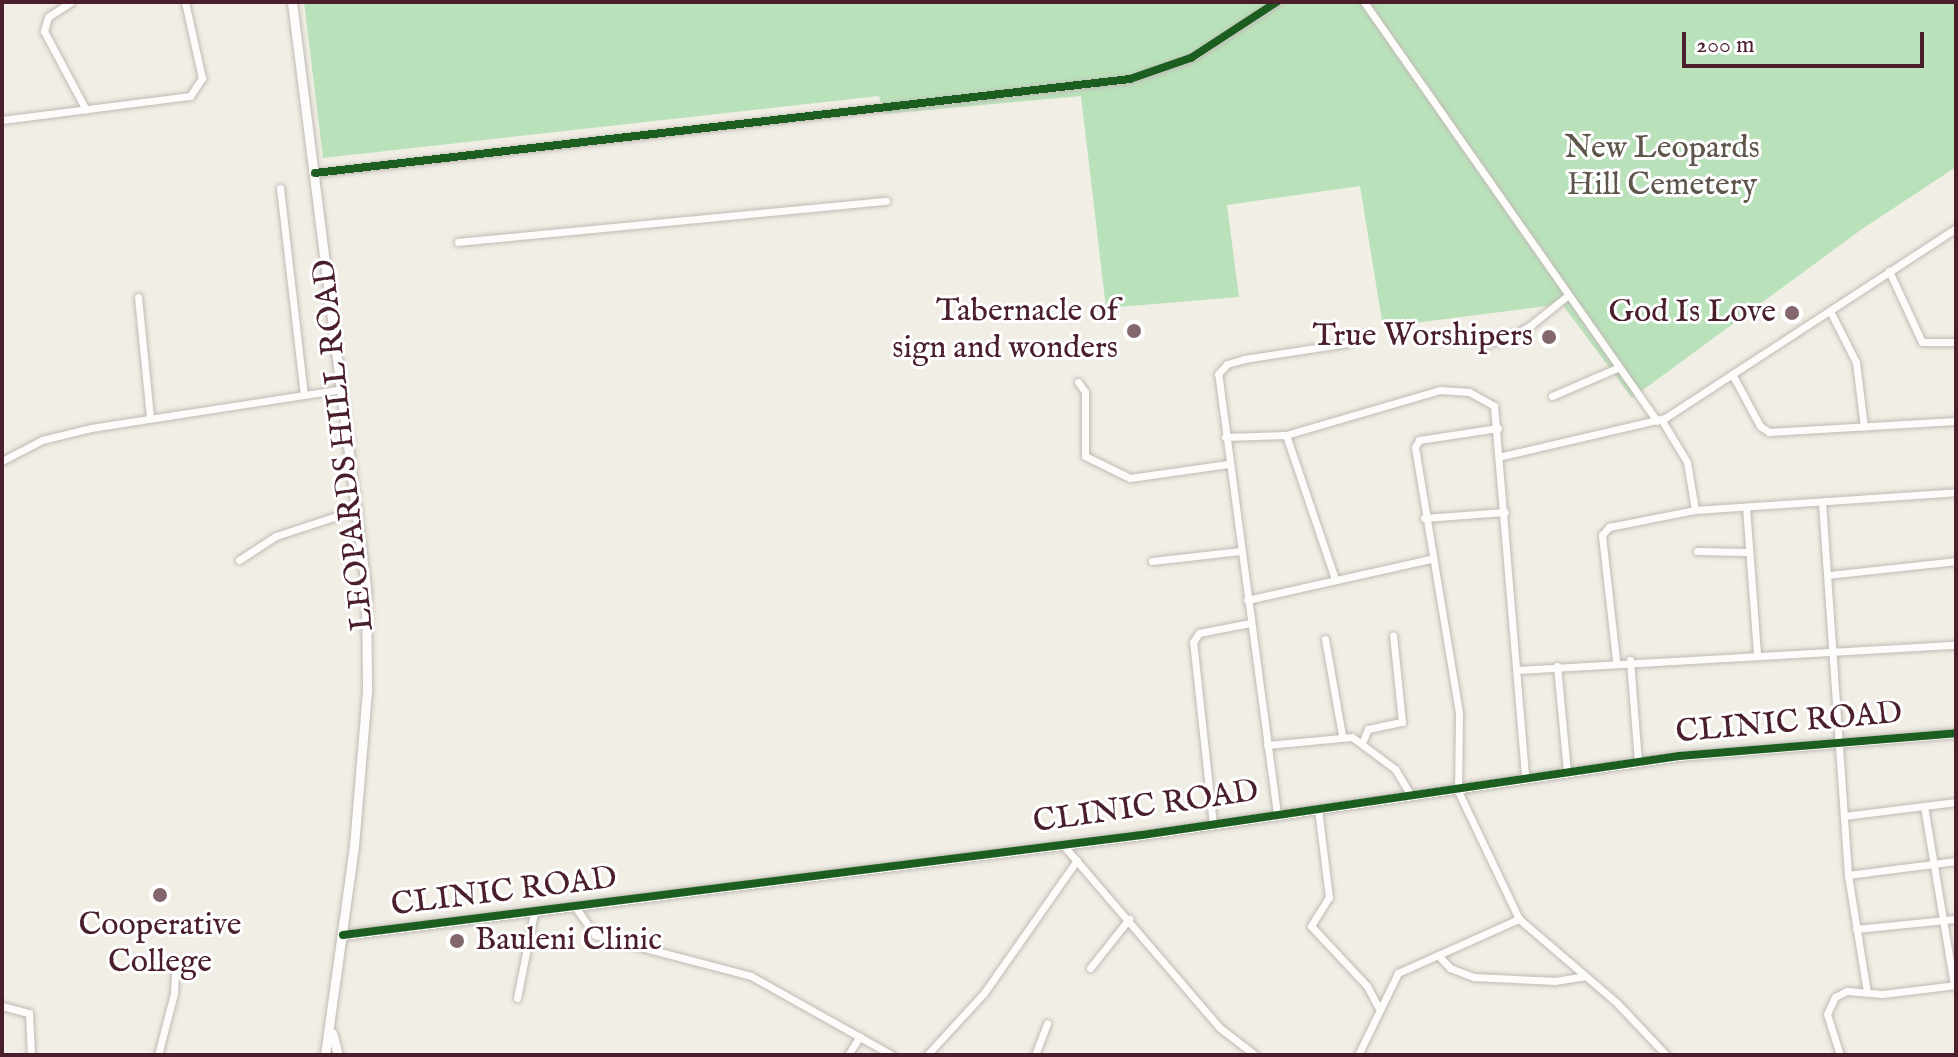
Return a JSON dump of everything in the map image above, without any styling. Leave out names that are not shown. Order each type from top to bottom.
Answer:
[{"type":"street","points":[[71,2],[48,17],[44,31],[86,110]]},
{"type":"street","points":[[2,120],[190,96],[199,88],[185,2]]},
{"type":"street","name":"LEOPARDS HILL ROAD","points":[[292,2],[365,571],[367,691],[332,1033],[325,1055]]},
{"type":"street","points":[[315,173],[1130,79],[1191,58],[1277,2]]},
{"type":"street","points":[[1364,2],[1617,368],[1659,420],[1687,462],[1695,510]]},
{"type":"street","points":[[280,188],[304,395]]},
{"type":"street","points":[[458,242],[886,201]]},
{"type":"street","points":[[1502,456],[1659,420],[1956,228]]},
{"type":"street","points":[[1889,271],[1922,342],[1956,342]]},
{"type":"street","points":[[1484,344],[1516,334],[1567,296]]},
{"type":"street","points":[[138,297],[150,417]]},
{"type":"street","points":[[1830,311],[1856,362],[1864,427]]},
{"type":"street","points":[[1277,814],[1218,379],[1222,367],[1348,343]]},
{"type":"street","points":[[1552,396],[1617,368]]},
{"type":"street","points":[[1732,374],[1764,430],[1956,421]]},
{"type":"street","points":[[1078,382],[1085,392],[1085,456],[1130,478],[1228,464]]},
{"type":"street","points":[[2,461],[42,440],[150,417],[342,389]]},
{"type":"street","points":[[1225,437],[1286,435],[1456,389],[1484,396],[1494,406],[1502,456],[1525,779]]},
{"type":"street","points":[[1498,428],[1416,443],[1424,518],[1448,623],[1459,714],[1458,791],[1519,919],[1585,976],[1666,1055]]},
{"type":"street","points":[[1286,435],[1335,579]]},
{"type":"street","points":[[1616,660],[1604,530],[1695,510],[1956,492]]},
{"type":"street","points":[[1822,503],[1836,649],[1838,744],[1848,875],[1867,992]]},
{"type":"street","points":[[1746,507],[1746,552],[1757,654]]},
{"type":"street","points":[[239,560],[276,536],[358,509]]},
{"type":"street","points":[[1424,518],[1505,512]]},
{"type":"street","points":[[1152,561],[1240,551]]},
{"type":"street","points":[[1697,551],[1746,552]]},
{"type":"street","points":[[1247,600],[1431,559]]},
{"type":"street","points":[[1828,575],[1956,561]]},
{"type":"street","points":[[1213,825],[1193,642],[1199,633],[1250,623]]},
{"type":"street","points":[[1362,743],[1368,729],[1402,722],[1393,635]]},
{"type":"street","points":[[1325,639],[1342,735]]},
{"type":"street","points":[[1517,670],[1616,660],[1956,645]]},
{"type":"street","points":[[1630,660],[1638,762]]},
{"type":"street","points":[[1557,666],[1567,772]]},
{"type":"street","name":"CLINIC ROAD","points":[[343,935],[576,908],[1213,825],[1638,762],[1956,733]]},
{"type":"street","points":[[1267,745],[1342,735],[1362,743],[1395,769],[1411,796]]},
{"type":"street","points":[[1844,816],[1956,802]]},
{"type":"street","points":[[1840,1055],[1828,1004],[1847,991],[1955,985],[1940,922],[1924,806]]},
{"type":"street","points":[[1318,809],[1329,897],[1311,926],[1371,991],[1378,1007]]},
{"type":"street","points":[[1063,845],[1220,1028],[1255,1055]]},
{"type":"street","points":[[927,1055],[984,993],[1077,860]]},
{"type":"street","points":[[1848,875],[1956,861]]},
{"type":"street","points":[[576,908],[587,929],[606,940],[751,976],[892,1055]]},
{"type":"street","points":[[517,998],[534,913]]},
{"type":"street","points":[[1090,968],[1129,919]]},
{"type":"street","points":[[1358,1055],[1378,1007],[1398,973],[1519,919]]},
{"type":"street","points":[[1856,929],[1956,919]]},
{"type":"street","points":[[1438,955],[1450,968],[1474,977],[1555,981],[1585,976]]},
{"type":"street","points":[[158,1055],[174,993],[176,959]]},
{"type":"street","points":[[2,1006],[29,1013],[31,1055]]},
{"type":"street","points":[[1035,1055],[1047,1023]]},
{"type":"street","name":"LEOPARDS HILL ROAD","points":[[332,1033],[338,1055]]},
{"type":"street","points":[[848,1055],[860,1036]]},
{"type":"green space","name":"New Leopards Hill Cemetery","points":[[304,2],[1956,2],[1956,167],[1862,229],[1632,398],[1562,304],[1383,327],[1360,186],[1227,205],[1239,297],[1106,308],[1081,96],[884,114],[879,96],[323,158]]},
{"type":"cycle path","points":[[315,173],[1130,79],[1191,58],[1277,2]]},
{"type":"cycle path","points":[[343,935],[1142,835],[1679,756],[1956,733]]},
{"type":"place","name":"God Is Love","points":[[1792,313]]},
{"type":"place","name":"Tabernacle of sign and wonders","points":[[1134,331]]},
{"type":"place","name":"True Worshipers","points":[[1549,337]]},
{"type":"place","name":"Cooperative College","points":[[160,895]]},
{"type":"place","name":"Bauleni Clinic","points":[[457,941]]}]
